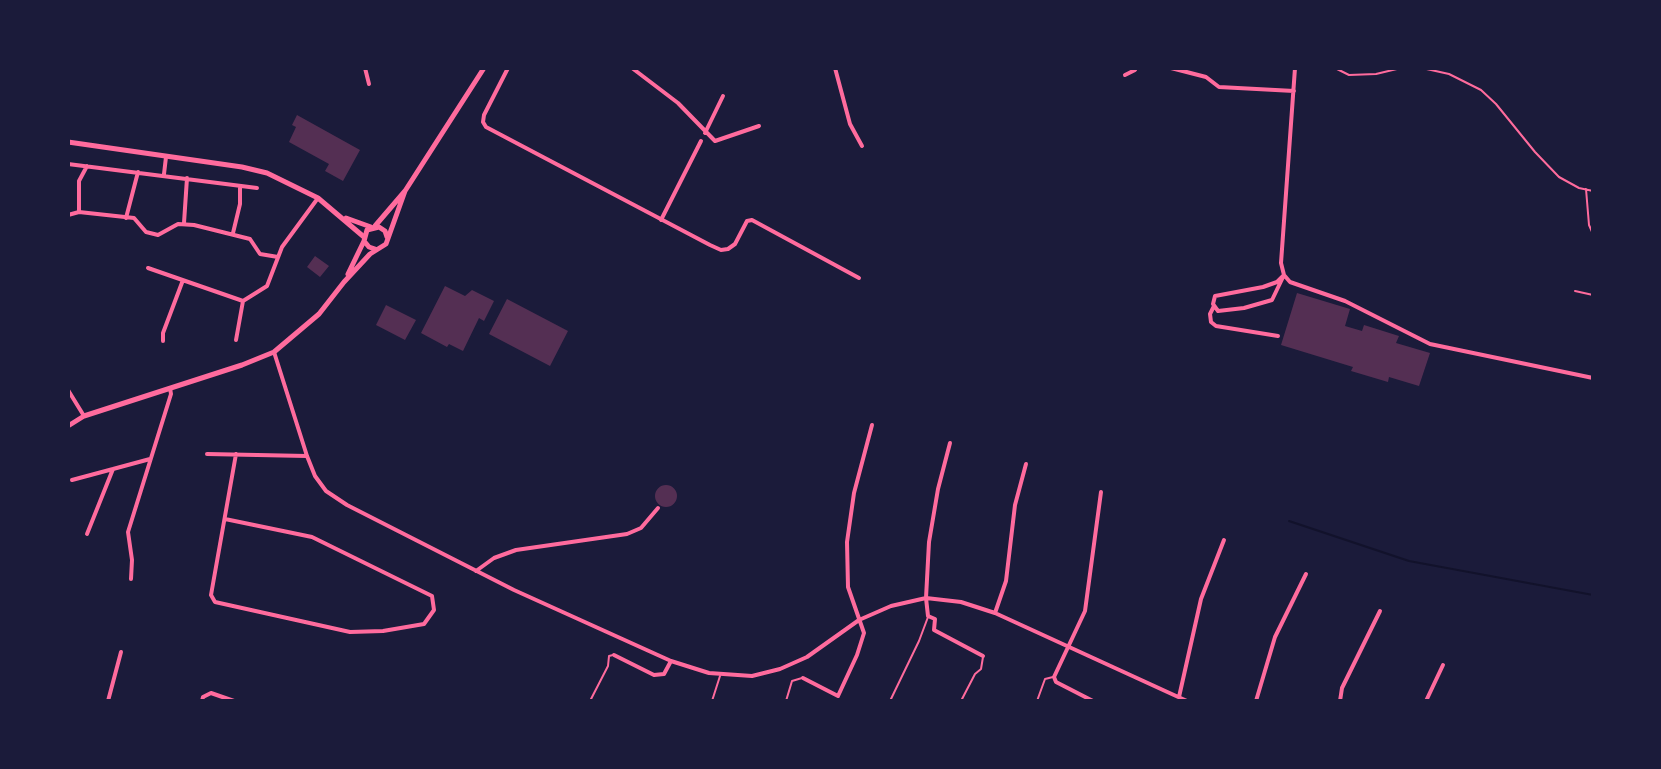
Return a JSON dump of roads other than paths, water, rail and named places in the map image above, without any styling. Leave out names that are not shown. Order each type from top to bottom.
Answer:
[{"type":"main road","points":[[344,282],[364,239],[405,191],[484,68]]},
{"type":"main road","points":[[68,142],[267,173],[318,198],[342,216],[369,247],[376,249]]},
{"type":"main road","points":[[68,426],[84,416],[274,352],[319,314],[344,282],[376,249],[383,247],[405,191]]},
{"type":"main road","points":[[342,216],[383,228],[387,237]]},
{"type":"street","points":[[365,68],[369,84]]},
{"type":"street","points":[[508,68],[484,115],[486,127],[721,250],[735,244],[747,221],[758,221],[859,278]]},
{"type":"street","points":[[632,68],[678,103],[715,141],[759,126]]},
{"type":"street","points":[[835,68],[850,124],[862,146]]},
{"type":"street","points":[[1125,75],[1134,69],[1144,68]]},
{"type":"street","points":[[1171,68],[1206,77],[1219,87],[1294,91]]},
{"type":"street","points":[[1295,68],[1281,263],[1284,275],[1290,282],[1345,301],[1430,344],[1593,378]]},
{"type":"street","points":[[705,133],[723,96]]},
{"type":"street","points":[[661,220],[701,141]]},
{"type":"street","points":[[164,175],[166,157]]},
{"type":"street","points":[[68,164],[257,188]]},
{"type":"street","points":[[79,212],[79,181],[87,166]]},
{"type":"street","points":[[126,218],[138,172]]},
{"type":"street","points":[[184,223],[187,178]]},
{"type":"street","points":[[233,233],[240,204],[240,186]]},
{"type":"street","points":[[236,340],[243,301],[267,286],[282,247],[318,198]]},
{"type":"street","points":[[68,215],[79,212],[134,218],[146,232],[158,235],[184,223],[250,239],[260,254],[278,257]]},
{"type":"street","points":[[148,268],[243,301]]},
{"type":"street","points":[[1278,336],[1216,326],[1211,322],[1210,314],[1215,296],[1263,287],[1277,282],[1284,275]]},
{"type":"street","points":[[1214,306],[1218,311],[1272,300],[1284,275]]},
{"type":"street","points":[[163,341],[163,333],[183,280]]},
{"type":"street","points":[[274,352],[307,456],[315,476],[326,491],[347,505],[476,571],[671,661],[709,673],[752,676],[780,669],[807,657],[859,620],[891,606],[926,598],[961,602],[995,613],[1187,701]]},
{"type":"street","points":[[131,579],[128,532],[171,394],[170,388]]},
{"type":"street","points":[[68,390],[84,416]]},
{"type":"street","points":[[803,678],[838,696],[864,633],[848,587],[847,542],[854,493],[872,425]]},
{"type":"street","points":[[950,443],[929,542],[928,616],[935,619],[934,630],[983,656]]},
{"type":"street","points":[[207,454],[307,456]]},
{"type":"street","points":[[225,519],[312,537],[432,596],[434,610],[424,624],[383,631],[350,632],[215,602],[211,595],[236,454]]},
{"type":"street","points":[[72,480],[150,459]]},
{"type":"street","points":[[995,613],[1006,581],[1015,505],[1026,464]]},
{"type":"street","points":[[87,534],[113,469]]},
{"type":"street","points":[[1093,701],[1056,682],[1054,677],[1085,611],[1101,492]]},
{"type":"street","points":[[476,571],[494,558],[516,550],[627,534],[641,528],[658,508]]},
{"type":"street","points":[[1180,699],[1201,599],[1224,540]]},
{"type":"street","points":[[1256,701],[1275,637],[1306,574]]},
{"type":"street","points":[[1340,701],[1342,688],[1380,611]]},
{"type":"street","points":[[108,701],[121,652]]},
{"type":"street","points":[[614,655],[654,675],[664,674],[671,661]]},
{"type":"street","points":[[1426,701],[1443,665]]},
{"type":"street","points":[[202,701],[211,693],[234,701]]},
{"type":"lane","points":[[1575,291],[1593,295]]},
{"type":"lane","points":[[890,701],[928,616]]},
{"type":"lane","points":[[590,701],[608,666],[609,656],[614,655]]},
{"type":"lane","points":[[961,701],[975,674],[981,669],[983,656]]},
{"type":"lane","points":[[712,701],[720,674]]},
{"type":"lane","points":[[1037,701],[1045,679],[1054,677]]},
{"type":"lane","points":[[786,701],[792,681],[803,678]]},
{"type":"lane","points":[[838,696],[846,701]]},
{"type":"waterway","points":[[1289,521],[1409,561],[1593,595]]}]
